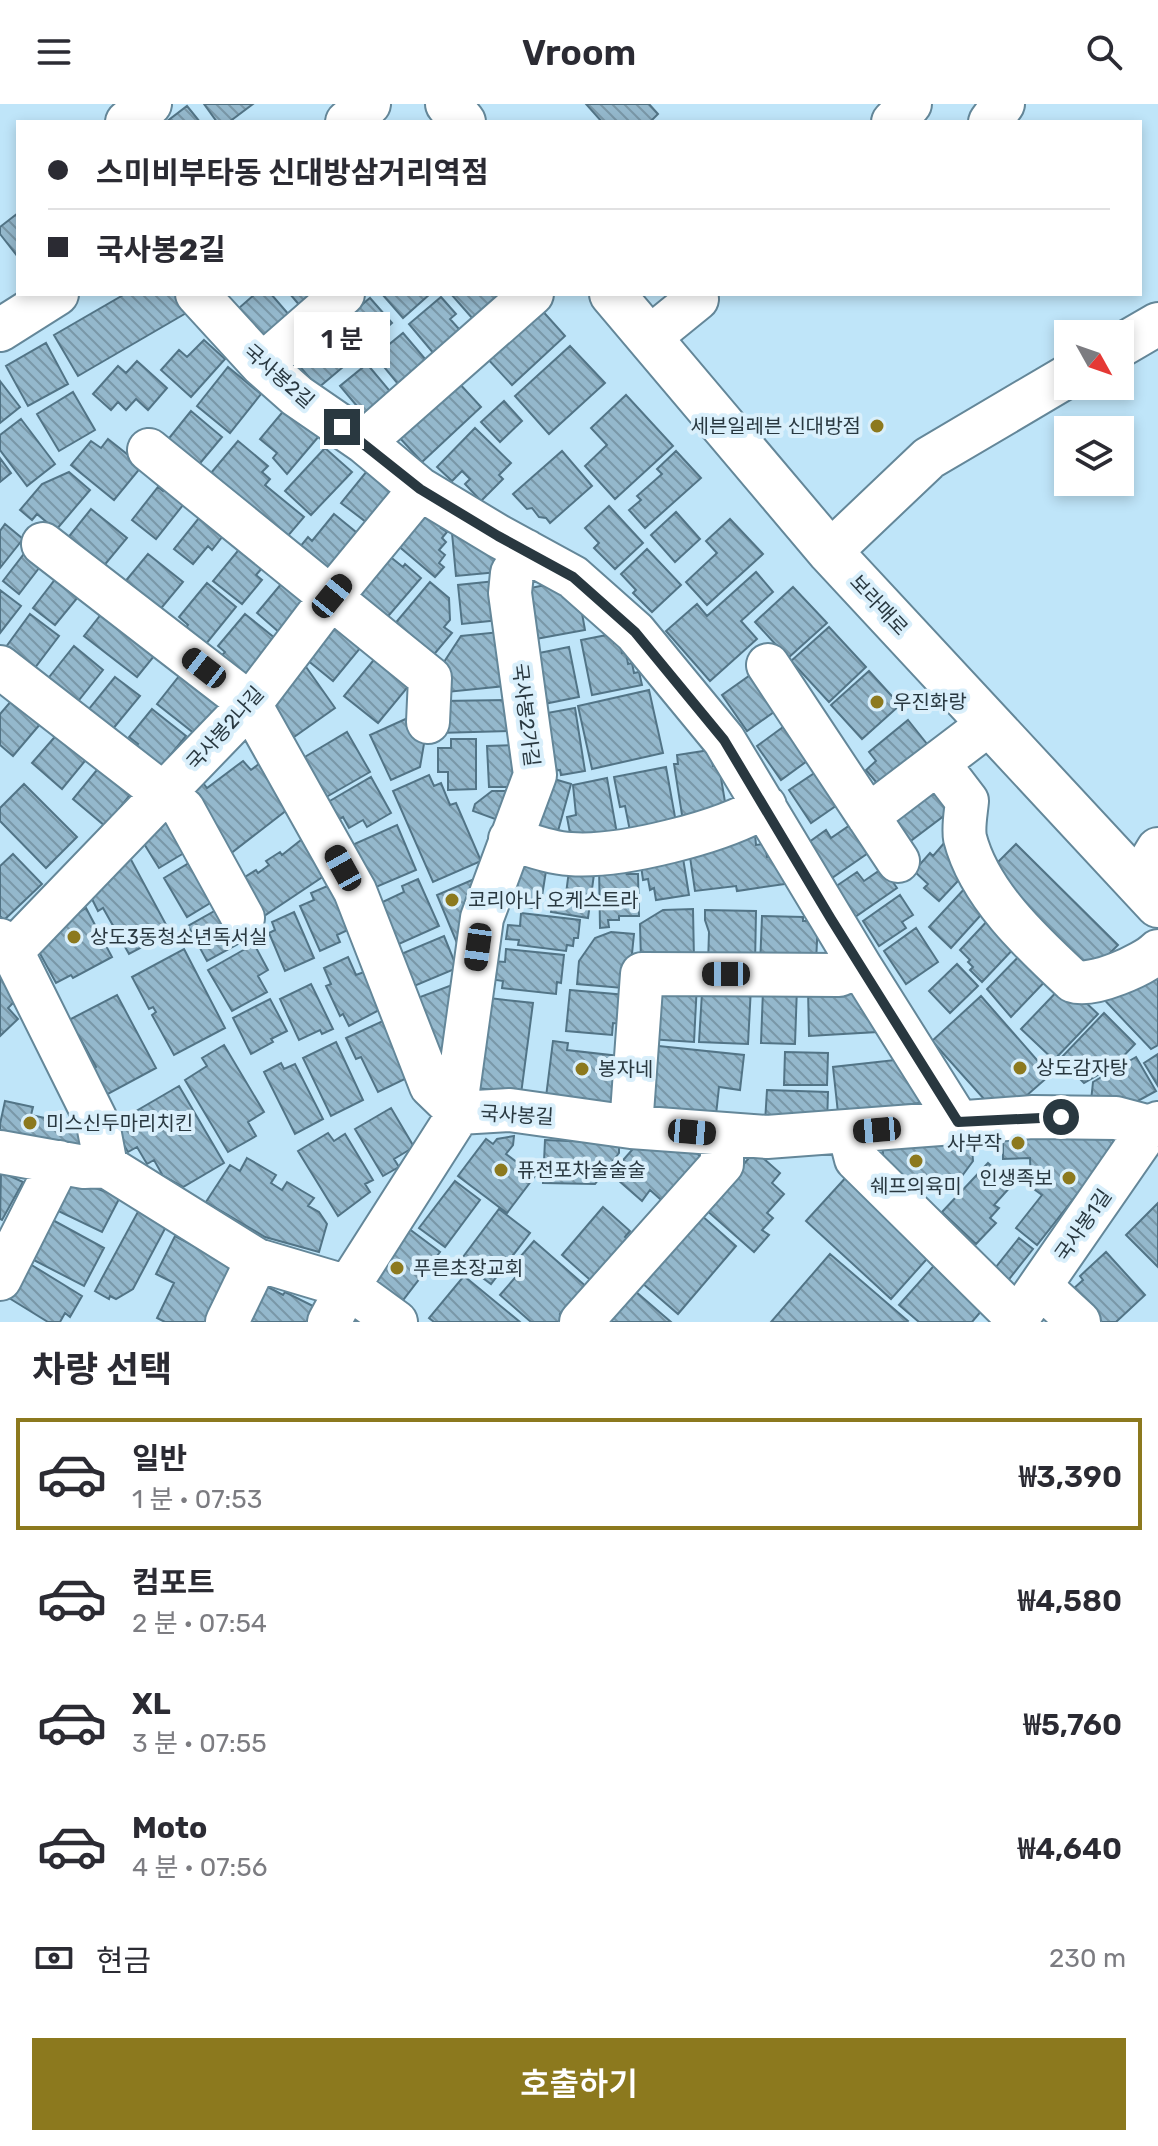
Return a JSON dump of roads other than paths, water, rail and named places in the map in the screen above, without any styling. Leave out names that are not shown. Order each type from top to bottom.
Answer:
[{"type":"main road","points":[[448,104],[461,120]]},
{"type":"main road","name":"보라매로","points":[[614,296],[830,552],[989,724],[1151,879]]},
{"type":"street","points":[[130,120],[150,104]]},
{"type":"street","points":[[349,120],[369,104]]},
{"type":"street","points":[[895,120],[910,104]]},
{"type":"street","points":[[0,330],[54,296]]},
{"type":"street","name":"국사봉2길","points":[[199,296],[262,365],[297,396],[364,442],[420,489],[573,577],[635,632],[724,740],[958,1122]]},
{"type":"street","points":[[262,365],[341,296]]},
{"type":"street","points":[[364,442],[530,296]]},
{"type":"street","points":[[649,338],[704,296]]},
{"type":"street","points":[[1134,338],[1158,324]]},
{"type":"street","points":[[830,552],[929,458],[1054,384]]},
{"type":"street","points":[[149,450],[430,678],[428,722]]},
{"type":"street","name":"국사봉2나길","points":[[6,946],[164,793],[250,704],[332,596],[420,489]]},
{"type":"street","points":[[43,544],[250,704],[355,891],[431,1086],[459,1113]]},
{"type":"street","name":"국사봉2가길","points":[[459,1113],[458,1091],[482,918],[535,775],[510,593],[512,573],[526,551]]},
{"type":"street","points":[[768,665],[898,861]]},
{"type":"street","points":[[0,667],[183,809],[243,918]]},
{"type":"street","points":[[868,816],[989,724]]},
{"type":"street","points":[[938,763],[967,801],[965,837],[988,889],[1032,942],[1073,981],[1080,984],[1093,982],[1148,960],[1158,951]]},
{"type":"street","points":[[510,839],[567,854],[597,855],[620,852],[742,820],[765,806]]},
{"type":"street","points":[[6,946],[98,1124],[106,1166]]},
{"type":"street","points":[[631,1127],[642,974],[839,975],[860,966]]},
{"type":"street","name":"국사봉길","points":[[339,1304],[459,1113],[510,1110],[631,1127],[767,1137],[1033,1117],[1116,1118],[1154,1125]]},
{"type":"street","name":"국사봉1길","points":[[1024,1309],[1154,1125]]},
{"type":"street","points":[[849,1132],[856,1159],[1024,1309],[1079,1322]]},
{"type":"street","points":[[581,1322],[722,1164],[722,1135]]},
{"type":"street","points":[[0,1152],[84,1167],[106,1166],[257,1260],[339,1304],[396,1322]]},
{"type":"street","points":[[0,1279],[59,1162]]},
{"type":"street","points":[[227,1322],[257,1260]]},
{"type":"place","name":"세븐일레븐 신대방점","points":[[877,426]]},
{"type":"place","name":"우진화랑","points":[[877,702]]},
{"type":"place","name":"코리아나 오케스트라","points":[[452,900]]},
{"type":"place","name":"상도3동청소년독서실","points":[[74,937]]},
{"type":"place","name":"상도감자탕","points":[[1020,1068]]},
{"type":"place","name":"봉자네","points":[[582,1069]]},
{"type":"place","name":"미스신두마리치킨","points":[[30,1123]]},
{"type":"place","name":"사부작","points":[[1018,1143]]},
{"type":"place","name":"쉐프의육미","points":[[916,1161]]},
{"type":"place","name":"퓨전포차술술술","points":[[501,1170]]},
{"type":"place","name":"인생족보","points":[[1069,1178]]},
{"type":"place","name":"푸른초장교회","points":[[397,1268]]}]
